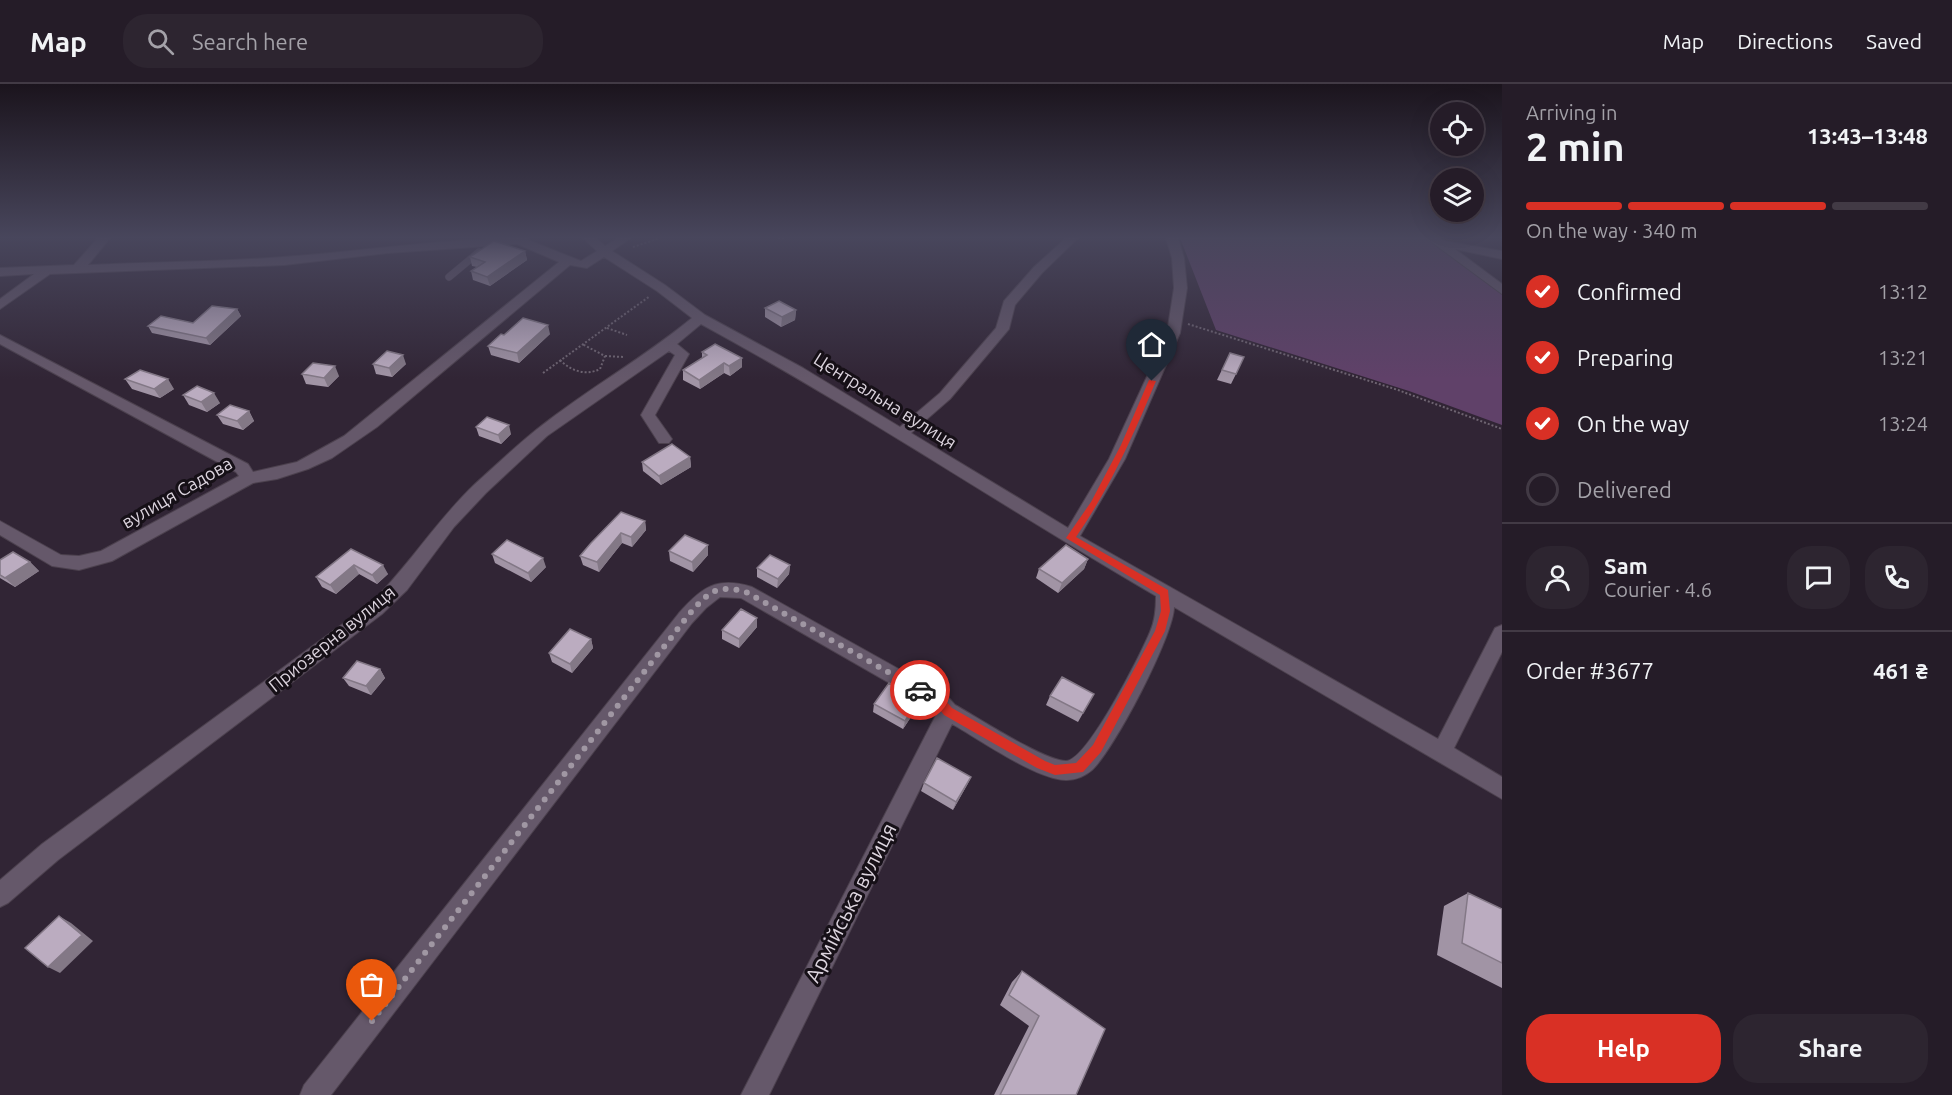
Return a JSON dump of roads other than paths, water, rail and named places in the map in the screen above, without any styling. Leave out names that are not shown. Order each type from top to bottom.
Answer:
[{"type":"street","points":[[0,304],[26,285]]},
{"type":"street","points":[[249,478],[269,477],[296,470],[350,440],[539,285]]},
{"type":"street","name":"Центральна вулиця","points":[[658,285],[700,318],[798,370],[1070,538],[1442,752],[1502,789]]},
{"type":"street","points":[[901,434],[945,396],[1002,329],[1009,304],[1025,285]]},
{"type":"street","points":[[1070,538],[1095,503],[1125,445],[1177,321],[1181,285]]},
{"type":"street","name":"Приозерна вулиця","points":[[0,895],[50,852],[376,609],[401,585],[448,523],[480,489],[542,433],[669,344],[700,318]]},
{"type":"street","name":"вулиця Садова","points":[[0,339],[242,468],[249,478],[106,556],[79,563],[58,561],[28,545],[0,526]]},
{"type":"street","points":[[664,438],[648,415],[682,354],[669,344]]},
{"type":"street","points":[[9,556],[28,545]]},
{"type":"street","points":[[314,1095],[655,658],[713,592],[724,589],[746,592],[940,702],[948,711],[1055,770],[1079,768],[1097,749],[1160,631],[1166,611],[1165,593]]},
{"type":"street","points":[[1442,752],[1502,633]]},
{"type":"street","name":"Армійська вулиця","points":[[755,1095],[948,711]]}]
